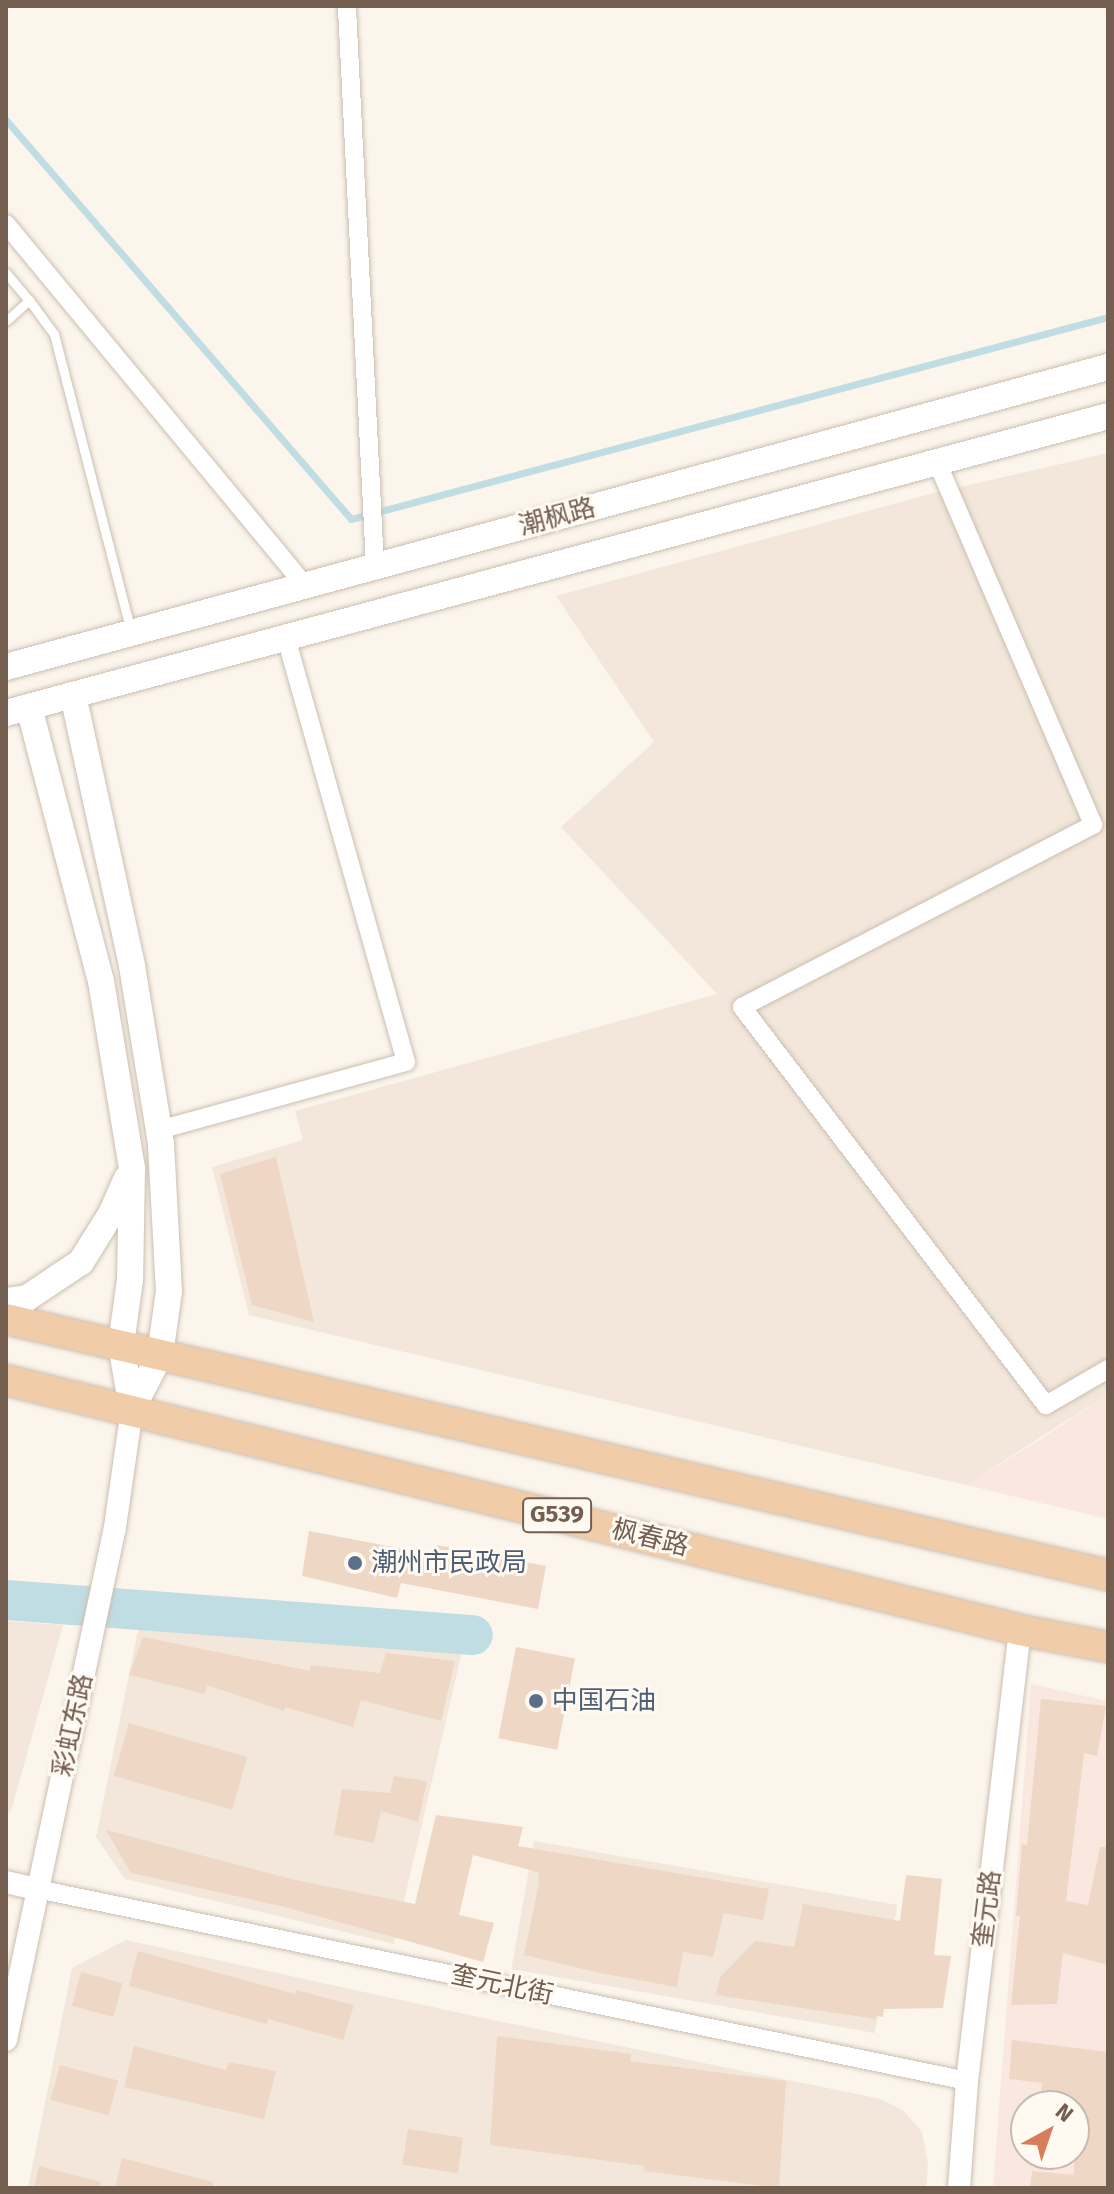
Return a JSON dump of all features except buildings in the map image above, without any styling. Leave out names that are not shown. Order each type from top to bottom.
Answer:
[{"type":"highway","name":"G539","points":[[6,1319],[1108,1575]]},
{"type":"highway","name":"枫春路","points":[[6,1380],[1020,1630],[1108,1647]]},
{"type":"main road","name":"潮枫路","points":[[6,667],[1108,367]]},
{"type":"main road","name":"潮枫路","points":[[17,710],[1108,416]]},
{"type":"main road","points":[[73,695],[132,966],[159,1130],[169,1291],[160,1355],[132,1409]]},
{"type":"main road","points":[[17,710],[101,981],[132,1168],[130,1280],[121,1344],[132,1409]]},
{"type":"main road","points":[[6,1301],[27,1298],[81,1262],[111,1214],[132,1168]]},
{"type":"street","points":[[350,7],[375,567]]},
{"type":"street","points":[[6,224],[306,586]]},
{"type":"street","points":[[937,462],[1093,825],[742,1007],[1046,1405],[1108,1369]]},
{"type":"street","points":[[159,1130],[406,1062],[286,637]]},
{"type":"street","name":"彩虹东路","points":[[6,2040],[115,1527],[132,1409]]},
{"type":"street","name":"奎元路","points":[[959,2188],[967,2081],[1020,1630]]},
{"type":"street","points":[[6,1882],[37,1889]]},
{"type":"street","name":"奎元北街","points":[[37,1889],[967,2081]]},
{"type":"lane","points":[[6,273],[54,334],[131,633]]},
{"type":"lane","points":[[6,321],[29,300]]},
{"type":"shaded area","points":[[1108,453],[1108,1394],[966,1485],[249,1315],[212,1167],[303,1140],[295,1111],[717,994],[561,827],[654,742],[556,596],[930,494]]},
{"type":"shaded area","points":[[1108,1394],[1108,1519],[966,1485],[1044,1437]]},
{"type":"shaded area","points":[[6,1621],[63,1625],[11,1811],[6,1815]]},
{"type":"shaded area","points":[[139,1626],[463,1647],[394,1944],[125,1879],[96,1837]]},
{"type":"shaded area","points":[[1031,1684],[1108,1701],[1108,2188],[993,2188]]},
{"type":"shaded area","points":[[534,1841],[897,1905],[875,2033],[511,1969]]},
{"type":"shaded area","points":[[126,1940],[483,2018],[881,2099],[904,2111],[922,2132],[928,2164],[926,2188],[28,2188],[72,1968]]},
{"type":"waterway","points":[[6,120],[351,519],[1108,317]]},
{"type":"waterway","points":[[6,1600],[473,1635]]},
{"type":"place","name":"潮州市民政局","points":[[355,1563]]},
{"type":"place","name":"中国石油","points":[[536,1701]]}]
